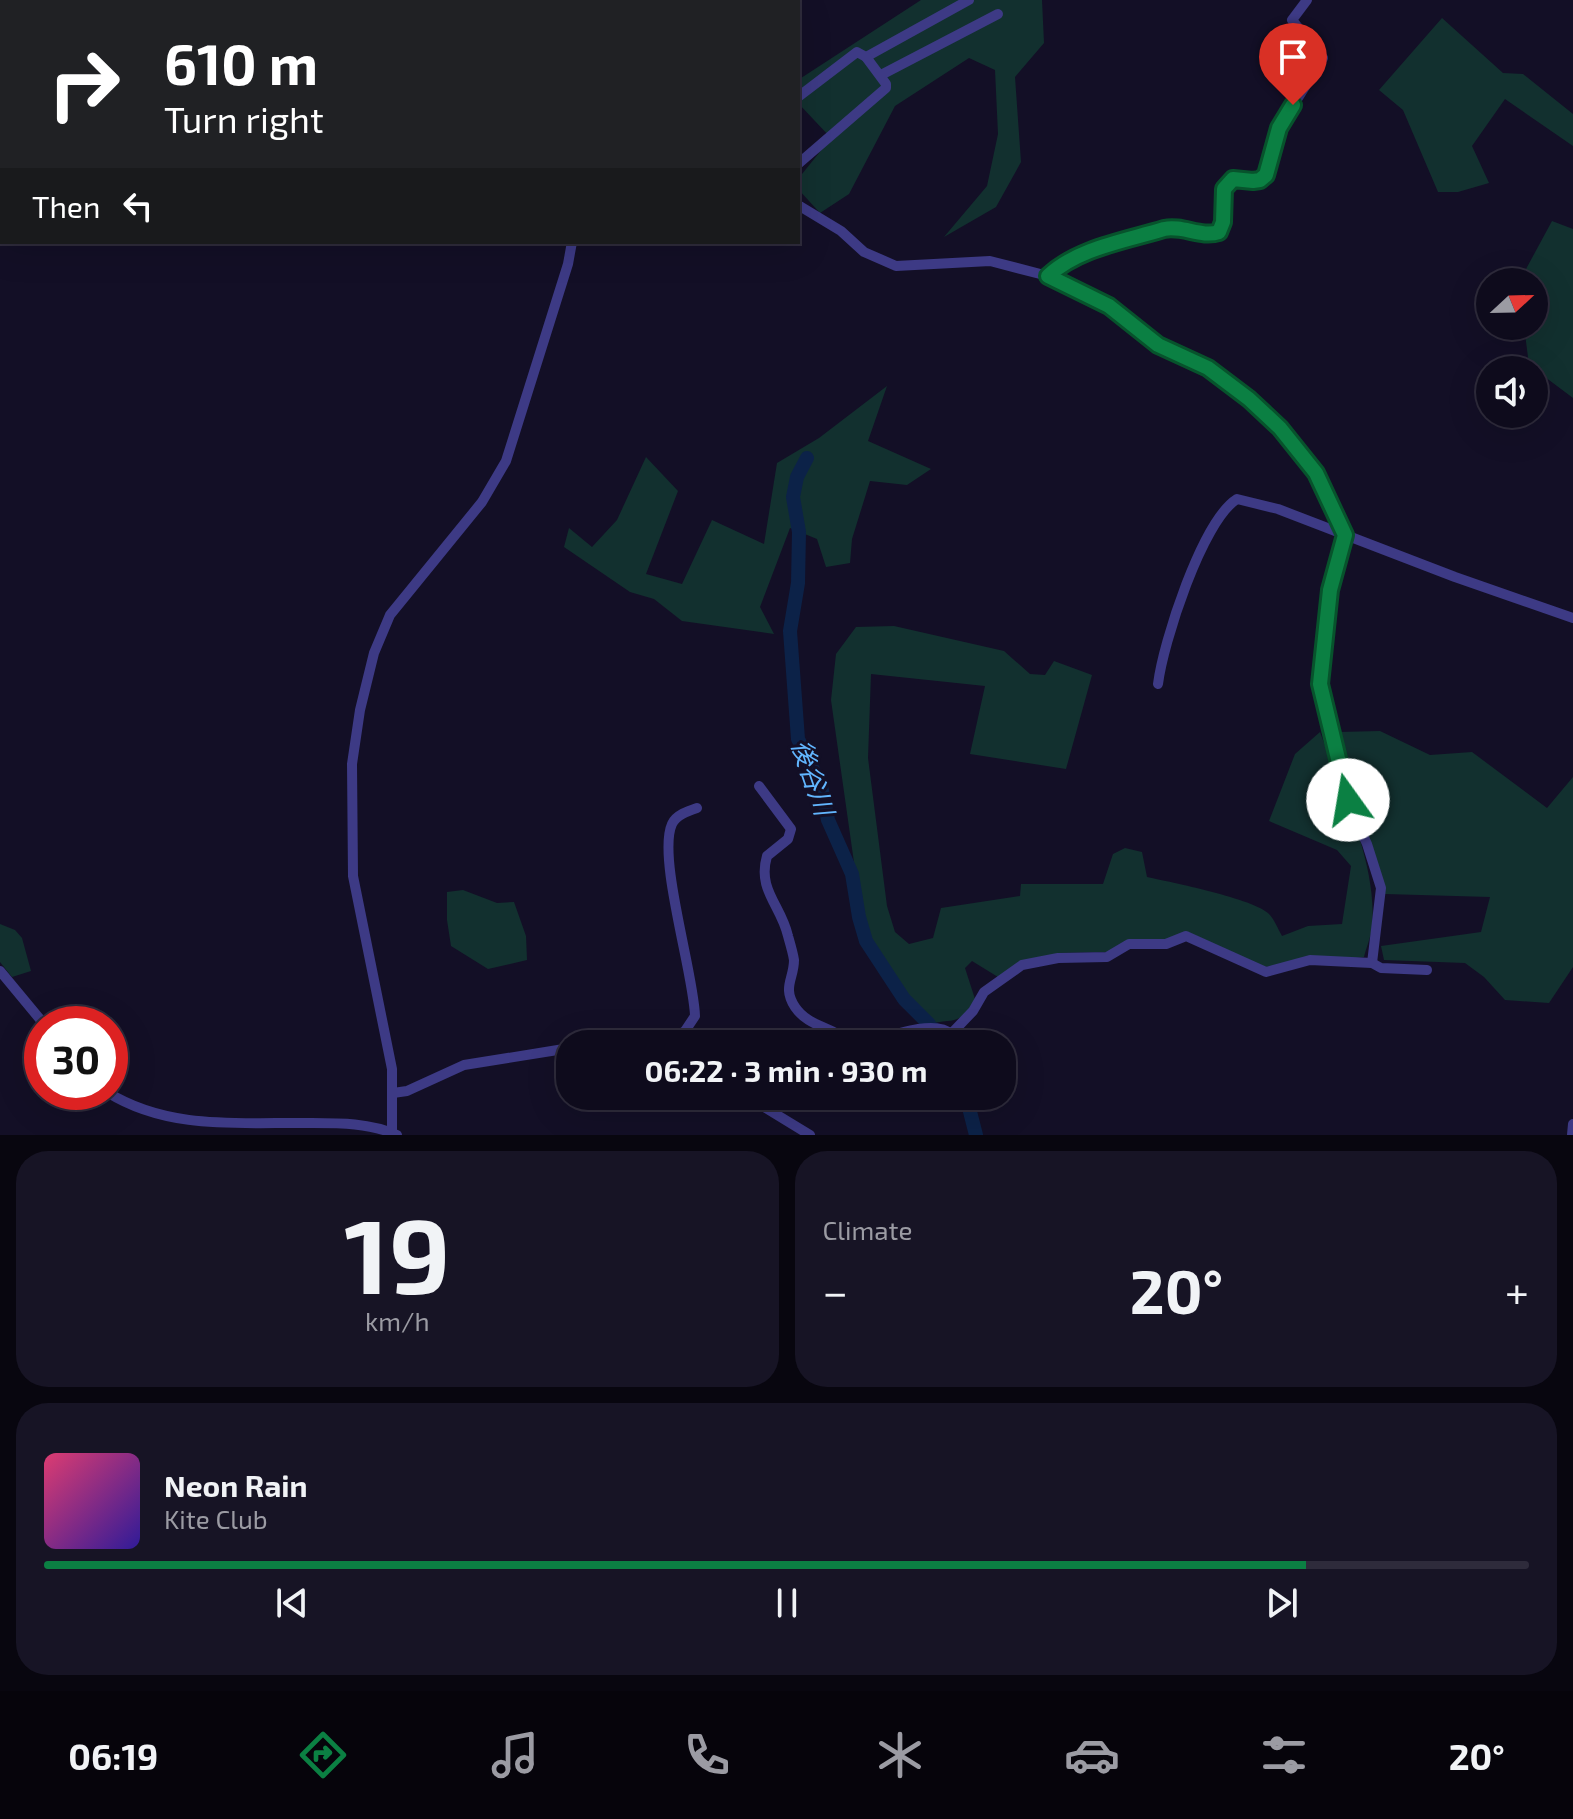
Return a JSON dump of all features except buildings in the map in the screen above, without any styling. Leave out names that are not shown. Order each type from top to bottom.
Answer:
[{"type":"street","points":[[866,57],[969,0]]},
{"type":"street","points":[[1048,276],[1063,262],[1082,254],[1164,229],[1175,227],[1208,235],[1219,232],[1223,222],[1224,189],[1233,179],[1260,180],[1266,175],[1279,128],[1323,58],[1292,20],[1307,0]]},
{"type":"street","points":[[881,75],[998,14]]},
{"type":"street","points":[[800,95],[857,52],[866,57],[881,75],[886,88],[800,162]]},
{"type":"street","points":[[800,206],[841,231],[864,252],[896,266],[990,261],[1048,276],[1109,306],[1158,345],[1208,368],[1249,399],[1280,428],[1316,473],[1345,535],[1330,590],[1320,684],[1351,809],[1367,844],[1381,888],[1372,963]]},
{"type":"street","points":[[128,1102],[152,1114],[181,1120],[331,1123],[361,1125],[394,1134],[392,1069],[353,876],[352,764],[360,710],[374,653],[390,615],[482,502],[506,461],[572,244]]},
{"type":"street","points":[[1158,684],[1160,667],[1191,571],[1209,531],[1234,496],[1278,509],[1573,618]]},
{"type":"street","points":[[759,786],[791,829],[788,839],[767,856],[763,883],[782,917],[789,938],[794,961],[788,981],[789,996],[804,1018],[833,1030]]},
{"type":"street","points":[[686,1030],[695,1016],[669,842],[672,822],[683,813],[697,808]]},
{"type":"street","points":[[955,1030],[984,992],[1022,965],[1067,957],[1107,957],[1129,944],[1166,944],[1186,936],[1266,972],[1310,960],[1427,970]]},
{"type":"street","points":[[0,971],[29,1006]]},
{"type":"street","points":[[917,1030],[932,1026],[946,1030]]},
{"type":"street","points":[[393,1093],[407,1091],[474,1063],[556,1050]]},
{"type":"street","points":[[771,1110],[810,1135]]},
{"type":"street","points":[[1572,1135],[1573,1124]]},
{"type":"green space","points":[[921,0],[1042,0],[1044,43],[1015,77],[1021,162],[996,207],[944,237],[987,186],[998,134],[995,70],[969,58],[895,106],[849,194],[820,213],[800,191],[800,177],[831,138],[800,105],[800,79]]},
{"type":"green space","points":[[1442,18],[1503,73],[1523,74],[1573,114],[1573,146],[1505,99],[1472,146],[1489,183],[1458,192],[1438,192],[1403,110],[1379,90]]},
{"type":"green space","points":[[1552,221],[1573,229],[1573,398],[1548,379],[1548,356],[1528,356],[1526,340],[1548,340],[1548,268],[1527,268]]},
{"type":"green space","points":[[887,386],[868,441],[931,469],[907,485],[870,481],[852,539],[850,563],[826,567],[817,539],[790,528],[760,607],[774,634],[682,621],[654,599],[630,592],[564,547],[569,528],[592,547],[617,520],[646,457],[678,491],[646,574],[682,584],[712,520],[764,544],[777,463],[819,438]]},
{"type":"green space","points":[[894,626],[1004,651],[1030,674],[1045,675],[1054,661],[1092,675],[1066,769],[970,754],[985,686],[871,674],[868,758],[887,906],[895,932],[909,944],[933,938],[941,908],[1020,896],[1021,884],[1103,884],[1113,854],[1125,848],[1142,852],[1147,877],[1261,908],[1271,916],[1282,936],[1308,926],[1342,924],[1351,866],[1337,850],[1269,821],[1295,754],[1320,732],[1356,828],[1369,878],[1372,927],[1364,957],[1264,967],[1188,932],[1106,952],[1058,953],[998,977],[972,961],[965,968],[975,999],[970,1007],[958,1019],[932,1023],[892,978],[863,926],[831,700],[836,654],[856,627]]},
{"type":"green space","points":[[1380,731],[1430,755],[1472,752],[1547,808],[1573,777],[1573,967],[1549,1003],[1505,1000],[1484,977],[1465,963],[1384,960],[1381,946],[1481,932],[1490,897],[1385,894],[1353,805],[1339,732]]},
{"type":"green space","points":[[463,890],[497,903],[514,902],[526,936],[527,960],[488,969],[451,946],[447,892]]},
{"type":"green space","points":[[0,924],[15,930],[22,938],[31,971],[12,977],[0,962]]},
{"type":"waterway","name":"後谷川","points":[[807,458],[797,477],[793,497],[799,532],[798,583],[790,631],[798,739],[821,786],[828,820],[852,874],[866,941],[904,999],[929,1024]]},
{"type":"waterway","name":"後谷川","points":[[970,1110],[976,1135]]},
{"type":"route","points":[[1293,105],[1279,128],[1266,175],[1253,181],[1233,179],[1224,189],[1223,222],[1219,232],[1208,235],[1175,227],[1164,229],[1082,254],[1063,262],[1048,276],[1109,306],[1158,345],[1208,368],[1249,399],[1280,428],[1316,473],[1345,535],[1330,590],[1320,684],[1348,800]]}]
